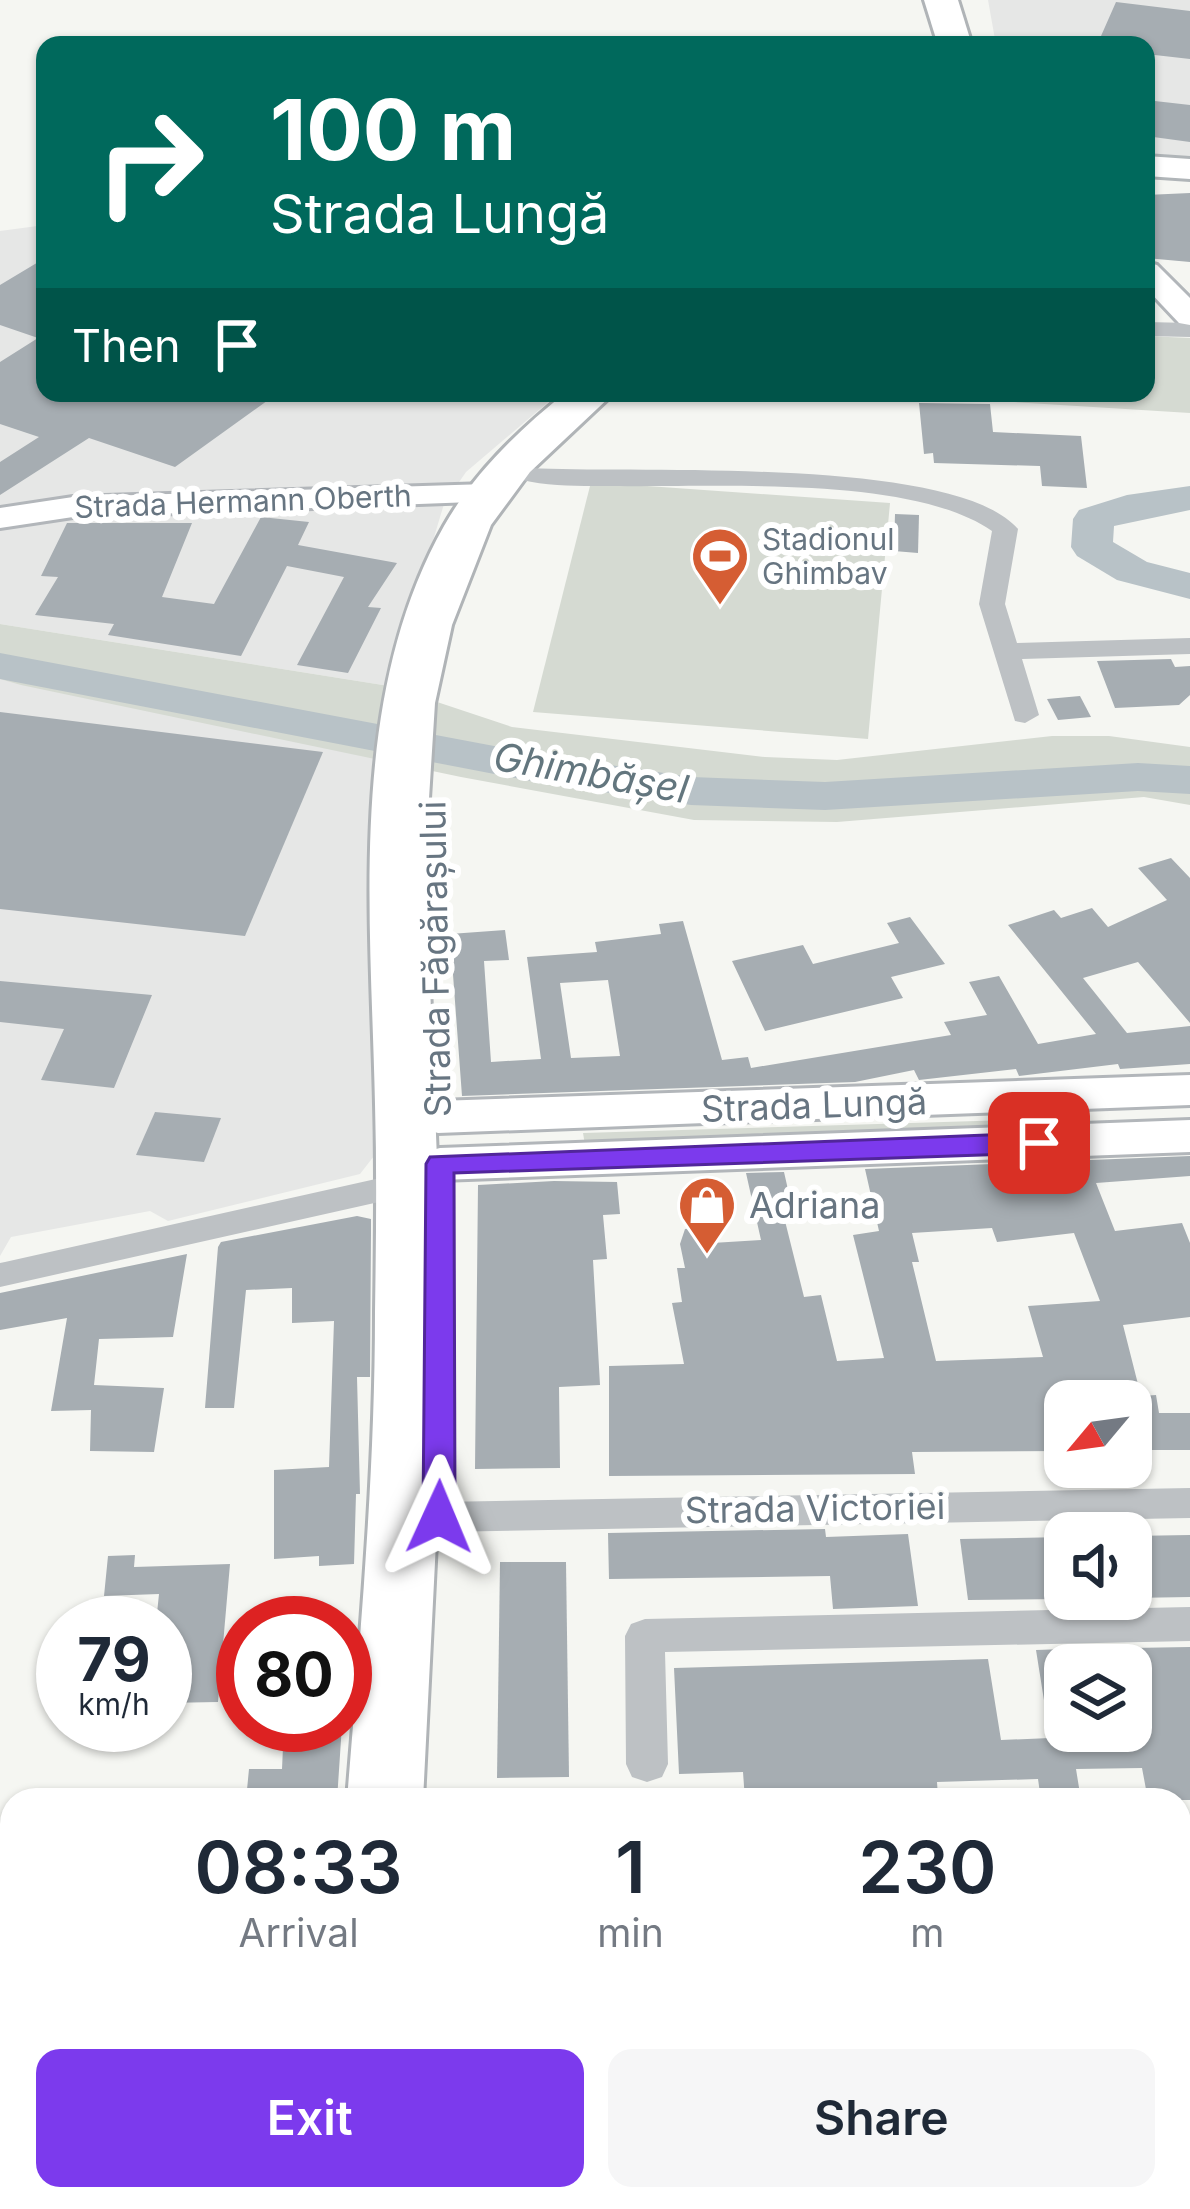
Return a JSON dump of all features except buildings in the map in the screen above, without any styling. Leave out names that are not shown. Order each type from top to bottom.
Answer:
[{"type":"highway","points":[[941,0],[952,36]]},
{"type":"highway","points":[[959,0],[968,36]]},
{"type":"highway","name":"Strada Făgărașului","points":[[423,1788],[439,1517],[428,1155],[427,904],[414,792],[440,588],[456,547],[487,494],[523,453],[582,402]]},
{"type":"highway","name":"Strada Făgărașului","points":[[430,685],[482,549],[531,475],[610,402]]},
{"type":"highway","name":"Strada Făgărașului","points":[[386,1788],[428,1155]]},
{"type":"main road","points":[[1155,167],[1190,169]]},
{"type":"street","points":[[1155,281],[1190,316]]},
{"type":"street","points":[[1155,329],[1190,330]]},
{"type":"street","points":[[531,475],[862,487],[992,515],[1005,529],[992,604],[1024,715]]},
{"type":"street","name":"Strada Hermann Oberth","points":[[0,518],[73,507],[487,494]]},
{"type":"street","points":[[1004,651],[1190,646]]},
{"type":"street","name":"Strada Lungă","points":[[5,1275],[428,1155],[1051,1096],[1190,1090]]},
{"type":"street","points":[[1051,1096],[1064,1142]]},
{"type":"street","name":"Strada Lungă","points":[[428,1155],[1190,1136]]},
{"type":"street","name":"Strada Victoriei","points":[[439,1517],[1190,1503]]},
{"type":"street","points":[[647,1764],[645,1636],[1190,1624]]},
{"type":"shaded area","points":[[988,0],[1190,0],[1190,157],[1155,154],[1155,36],[994,36]]},
{"type":"shaded area","points":[[36,226],[36,402],[548,402],[466,472],[444,504],[389,686],[0,624],[0,231]]},
{"type":"shaded area","points":[[1155,336],[1190,338],[1190,413],[1014,402],[1155,402]]},
{"type":"shaded area","name":"Stadionul Ghimbav","points":[[591,482],[890,503],[868,739],[533,712]]},
{"type":"shaded area","points":[[0,624],[389,686],[512,727],[765,757],[837,760],[1052,736],[1109,736],[1190,747],[1190,805],[1144,797],[837,822],[694,820],[461,777],[21,685],[0,679]]},
{"type":"shaded area","points":[[0,679],[381,757],[371,856],[374,1156],[360,1174],[168,1221],[150,1211],[11,1237],[0,1256]]},
{"type":"shaded area","points":[[1040,1119],[1042,1129],[585,1145],[583,1133]]},
{"type":"waterway","name":"Ghimbășel","points":[[1190,498],[1127,507],[1094,519],[1092,547],[1132,571],[1190,586]]},
{"type":"waterway","name":"Ghimbășel","points":[[0,666],[536,768],[691,791],[825,796],[1138,777],[1190,780]]},
{"type":"place","name":"Stadionul Ghimbav","points":[[720,607]]},
{"type":"place","name":"Adriana","points":[[707,1256]]},
{"type":"route","points":[[439,1517],[440,1164],[1039,1143]]}]
